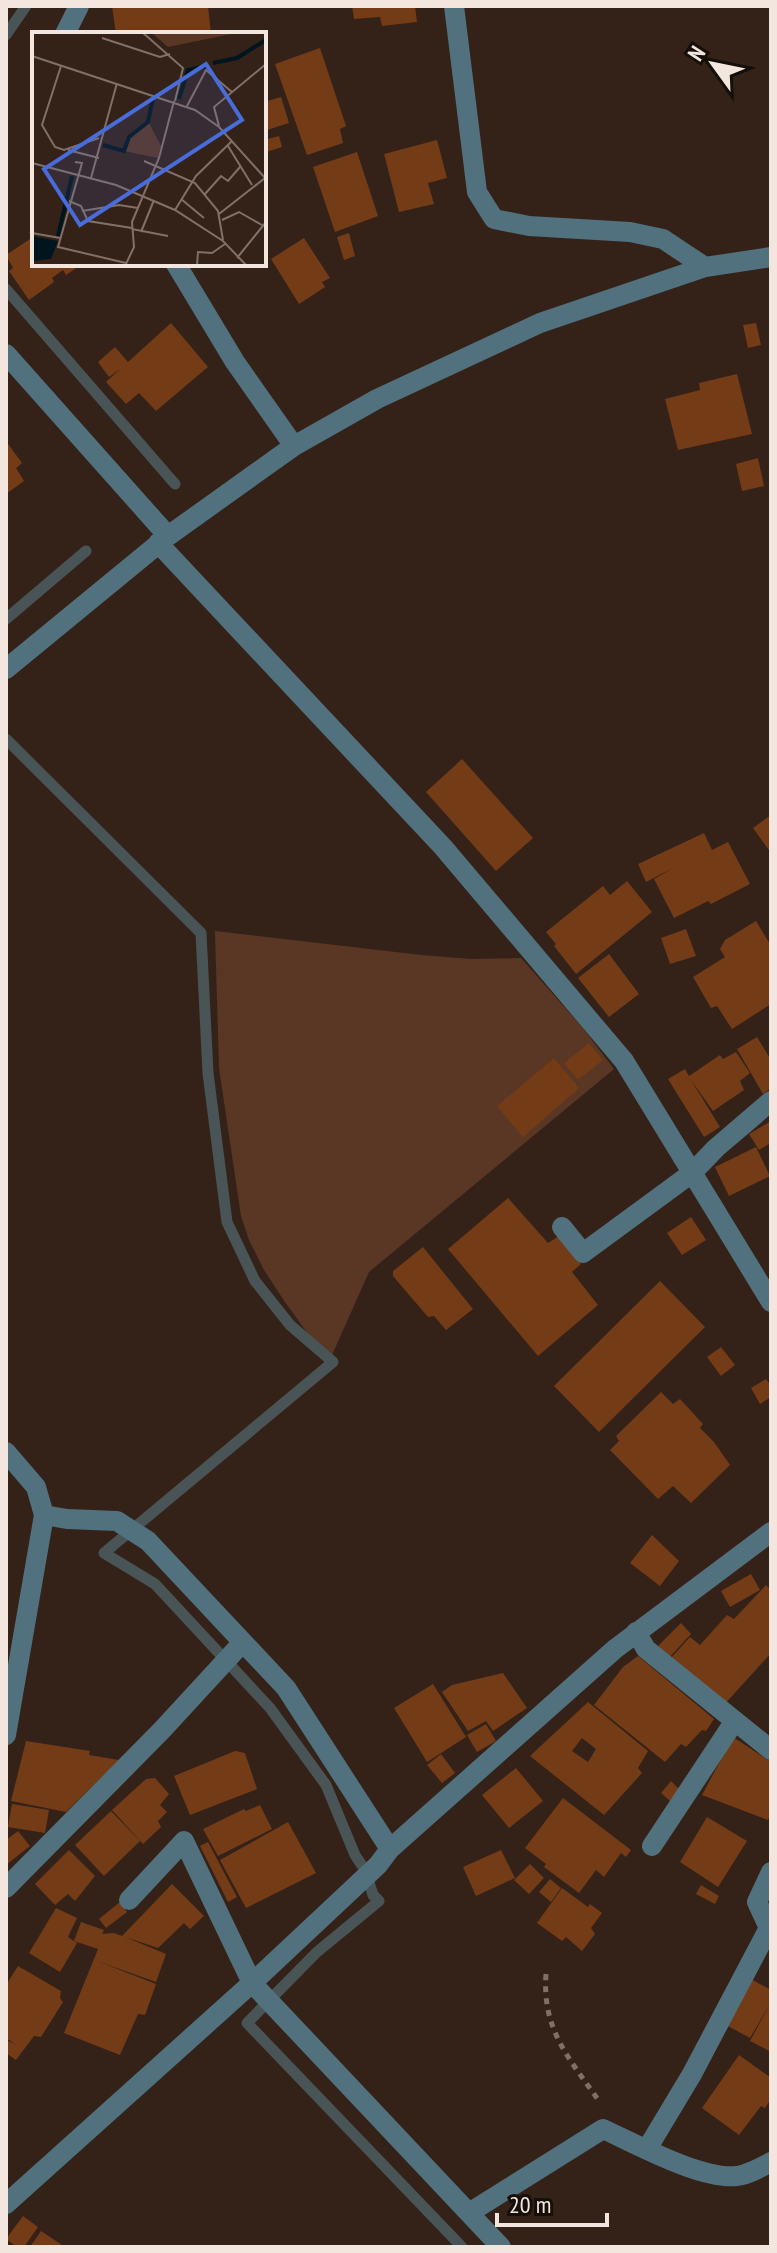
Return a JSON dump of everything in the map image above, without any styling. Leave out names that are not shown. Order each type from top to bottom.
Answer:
[{"type":"street","points":[[66,32],[79,6]]},
{"type":"street","points":[[454,6],[477,192],[494,219],[529,226],[630,232],[663,239],[705,267]]},
{"type":"street","points":[[6,669],[163,539],[294,446],[377,399],[540,323],[705,267],[771,257]]},
{"type":"street","points":[[177,266],[235,362],[294,446]]},
{"type":"street","points":[[6,354],[163,539],[463,871],[624,1061],[771,1302]]},
{"type":"street","points":[[562,1227],[583,1253],[692,1173],[771,1101]]},
{"type":"street","points":[[6,1452],[36,1487],[44,1515],[6,1735]]},
{"type":"street","points":[[44,1515],[117,1521],[148,1541],[286,1688],[384,1857]]},
{"type":"street","points":[[6,2204],[252,1983],[384,1857],[636,1632],[771,1532]]},
{"type":"street","points":[[636,1632],[646,1649],[771,1750]]},
{"type":"street","points":[[6,1888],[162,1730],[243,1642]]},
{"type":"street","points":[[652,1846],[734,1722]]},
{"type":"street","points":[[129,1900],[184,1841],[252,1983],[501,2247]]},
{"type":"street","points":[[647,2149],[692,2074],[769,1928],[757,1902],[771,1872]]},
{"type":"street","points":[[469,2213],[603,2129],[710,2173],[735,2176],[771,2162]]},
{"type":"path","points":[[546,1974],[547,2014],[569,2058],[602,2105],[603,2129]]},
{"type":"shaded area","points":[[215,931],[421,955],[471,959],[521,958],[582,1027],[614,1069],[369,1272],[332,1355],[311,1338],[264,1270],[241,1216],[219,1068]]},
{"type":"building","points":[[112,6],[208,6],[211,32],[116,32]]},
{"type":"building","points":[[352,6],[415,6],[417,22],[382,26],[380,17],[354,19]]},
{"type":"building","points":[[320,48],[346,126],[340,129],[343,143],[307,155],[275,64]]},
{"type":"building","points":[[281,97],[289,123],[266,130],[266,101]]},
{"type":"building","points":[[279,136],[282,147],[266,152],[266,139]]},
{"type":"building","points":[[437,140],[447,178],[428,183],[434,204],[399,212],[384,154]]},
{"type":"building","points":[[357,152],[378,216],[335,232],[313,167]]},
{"type":"building","points":[[349,233],[355,256],[344,260],[337,237]]},
{"type":"building","points":[[32,238],[32,266],[79,266],[66,275],[63,270],[52,278],[54,282],[29,300],[9,271],[13,268],[6,255]]},
{"type":"building","points":[[304,238],[330,278],[322,282],[325,287],[299,304],[271,259]]},
{"type":"building","points":[[171,323],[208,367],[156,411],[139,393],[126,404],[106,382],[120,369],[109,377],[98,362],[115,347],[128,362]]},
{"type":"building","points":[[756,323],[761,345],[748,348],[743,325]]},
{"type":"building","points":[[737,374],[752,434],[678,450],[665,399],[700,390],[699,383]]},
{"type":"building","points":[[6,441],[22,463],[16,468],[24,481],[6,494]]},
{"type":"building","points":[[758,458],[764,486],[742,491],[736,464]]},
{"type":"building","points":[[462,759],[533,838],[496,871],[426,792]]},
{"type":"building","points":[[771,815],[771,853],[753,828]]},
{"type":"building","points":[[704,833],[712,850],[728,842],[750,884],[674,918],[654,879],[673,868],[646,882],[638,864]]},
{"type":"building","points":[[627,881],[652,912],[576,974],[546,932],[603,886],[610,895]]},
{"type":"building","points":[[756,921],[771,946],[771,1004],[732,1029],[717,1006],[711,1008],[693,977],[725,957],[720,949],[725,940]]},
{"type":"building","points":[[686,929],[696,956],[670,964],[661,938]]},
{"type":"building","points":[[609,954],[639,994],[609,1017],[578,978]]},
{"type":"building","points":[[757,1037],[771,1060],[771,1088],[763,1094],[737,1049]]},
{"type":"building","points":[[589,1043],[603,1060],[578,1080],[564,1063]]},
{"type":"building","points":[[736,1052],[750,1073],[740,1081],[744,1090],[713,1111],[691,1080],[720,1127],[704,1137],[668,1079],[685,1069],[689,1076],[720,1055],[723,1059]]},
{"type":"building","points":[[554,1058],[579,1088],[523,1137],[497,1106]]},
{"type":"building","points":[[771,1121],[771,1143],[759,1150],[749,1134]]},
{"type":"building","points":[[756,1147],[770,1176],[729,1196],[715,1167]]},
{"type":"building","points":[[508,1198],[548,1243],[559,1236],[581,1264],[572,1272],[598,1305],[538,1356],[448,1249]]},
{"type":"building","points":[[691,1217],[706,1240],[682,1255],[667,1233]]},
{"type":"building","points":[[423,1247],[473,1309],[446,1330],[434,1316],[428,1317],[393,1276],[393,1271]]},
{"type":"building","points":[[660,1281],[705,1327],[599,1432],[554,1386]]},
{"type":"building","points":[[721,1347],[735,1365],[721,1376],[707,1357]]},
{"type":"building","points":[[766,1379],[771,1386],[771,1397],[760,1404],[751,1388]]},
{"type":"building","points":[[661,1392],[673,1404],[680,1399],[703,1424],[700,1428],[730,1465],[691,1503],[673,1486],[658,1499],[610,1450],[619,1441],[616,1436]]},
{"type":"building","points":[[652,1535],[679,1561],[660,1586],[630,1563]]},
{"type":"building","points":[[751,1574],[760,1590],[730,1607],[721,1591]]},
{"type":"building","points":[[766,1585],[771,1590],[771,1653],[723,1706],[670,1659],[690,1637],[700,1645],[727,1615],[734,1619]]},
{"type":"building","points":[[681,1623],[691,1634],[668,1659],[658,1651],[659,1645]]},
{"type":"building","points":[[638,1656],[714,1719],[706,1731],[702,1730],[686,1747],[681,1744],[665,1762],[594,1705],[623,1667]]},
{"type":"building","points":[[503,1673],[527,1708],[493,1731],[486,1721],[468,1731],[442,1692],[452,1685]]},
{"type":"building","points":[[433,1684],[466,1737],[427,1762],[394,1708]]},
{"type":"building","points":[[588,1702],[648,1751],[638,1768],[642,1773],[604,1815],[530,1756]],"holes":[[[582,1738],[596,1749],[588,1762],[572,1751]]]},
{"type":"building","points":[[486,1724],[496,1741],[477,1752],[467,1735]]},
{"type":"building","points":[[733,1737],[771,1762],[771,1813],[768,1820],[702,1795]]},
{"type":"building","points":[[26,1741],[90,1751],[89,1755],[119,1760],[66,1812],[11,1801]]},
{"type":"building","points":[[235,1751],[245,1753],[257,1789],[190,1815],[174,1776]]},
{"type":"building","points":[[441,1754],[455,1773],[442,1783],[427,1765]]},
{"type":"building","points":[[516,1768],[543,1801],[509,1828],[482,1795]]},
{"type":"building","points":[[155,1778],[169,1794],[160,1805],[167,1812],[158,1821],[161,1827],[143,1844],[112,1810],[146,1779]]},
{"type":"building","points":[[671,1781],[680,1790],[670,1801],[661,1793]]},
{"type":"building","points":[[563,1798],[631,1850],[626,1857],[621,1853],[604,1877],[596,1870],[579,1893],[544,1867],[546,1864],[525,1848]]},
{"type":"building","points":[[12,1804],[49,1810],[45,1833],[8,1827]]},
{"type":"building","points":[[260,1805],[272,1829],[218,1856],[203,1829],[244,1809],[246,1811]]},
{"type":"building","points":[[111,1811],[140,1841],[104,1876],[75,1845]]},
{"type":"building","points":[[707,1817],[747,1841],[718,1887],[680,1862]]},
{"type":"building","points":[[288,1822],[316,1873],[246,1908],[220,1860]]},
{"type":"building","points":[[18,1831],[30,1846],[6,1865],[6,1840]]},
{"type":"building","points":[[208,1842],[237,1897],[228,1902],[200,1846]]},
{"type":"building","points":[[69,1850],[95,1876],[75,1901],[68,1894],[55,1905],[35,1884]]},
{"type":"building","points":[[501,1850],[515,1878],[476,1896],[463,1867]]},
{"type":"building","points":[[530,1864],[544,1878],[529,1894],[514,1880]]},
{"type":"building","points":[[550,1879],[561,1888],[551,1902],[539,1892]]},
{"type":"building","points":[[172,1884],[204,1916],[190,1929],[184,1923],[158,1948],[125,1937],[166,1954],[156,1982],[97,1961],[156,1984],[145,2015],[138,2014],[120,2055],[64,2033],[98,1949],[74,1941],[81,1922],[104,1930],[102,1934],[122,1936]]},
{"type":"building","points":[[701,1885],[719,1896],[715,1904],[696,1894]]},
{"type":"building","points":[[562,1888],[602,1913],[591,1928],[595,1934],[582,1951],[566,1937],[562,1941],[537,1923]]},
{"type":"building","points":[[120,1902],[127,1912],[106,1928],[99,1919]]},
{"type":"building","points":[[56,1908],[77,1918],[68,1937],[77,1943],[60,1972],[29,1953]]},
{"type":"building","points":[[18,1966],[61,1991],[63,2002],[41,2037],[34,2036],[16,2060],[6,2053],[6,2040],[15,2044],[6,2038],[6,1985]]},
{"type":"building","points":[[751,1979],[771,1990],[771,2052],[750,2041],[770,2004],[750,2038],[726,2025]]},
{"type":"building","points":[[739,2055],[771,2078],[771,2099],[765,2108],[761,2106],[739,2135],[702,2108]]},
{"type":"building","points":[[23,2216],[38,2227],[24,2247],[17,2247],[6,2239]]},
{"type":"building","points":[[41,2231],[65,2247],[30,2247]]},
{"type":"waterway","points":[[6,35],[26,6]]},
{"type":"waterway","points":[[6,289],[175,484]]},
{"type":"waterway","points":[[6,619],[86,551]]},
{"type":"waterway","points":[[6,739],[201,933],[208,1073],[227,1222],[255,1281],[290,1325],[333,1362],[104,1553],[155,1584],[270,1708],[326,1785],[355,1855],[365,1870],[373,1895],[379,1901],[317,1952],[247,2023],[462,2247]]}]
